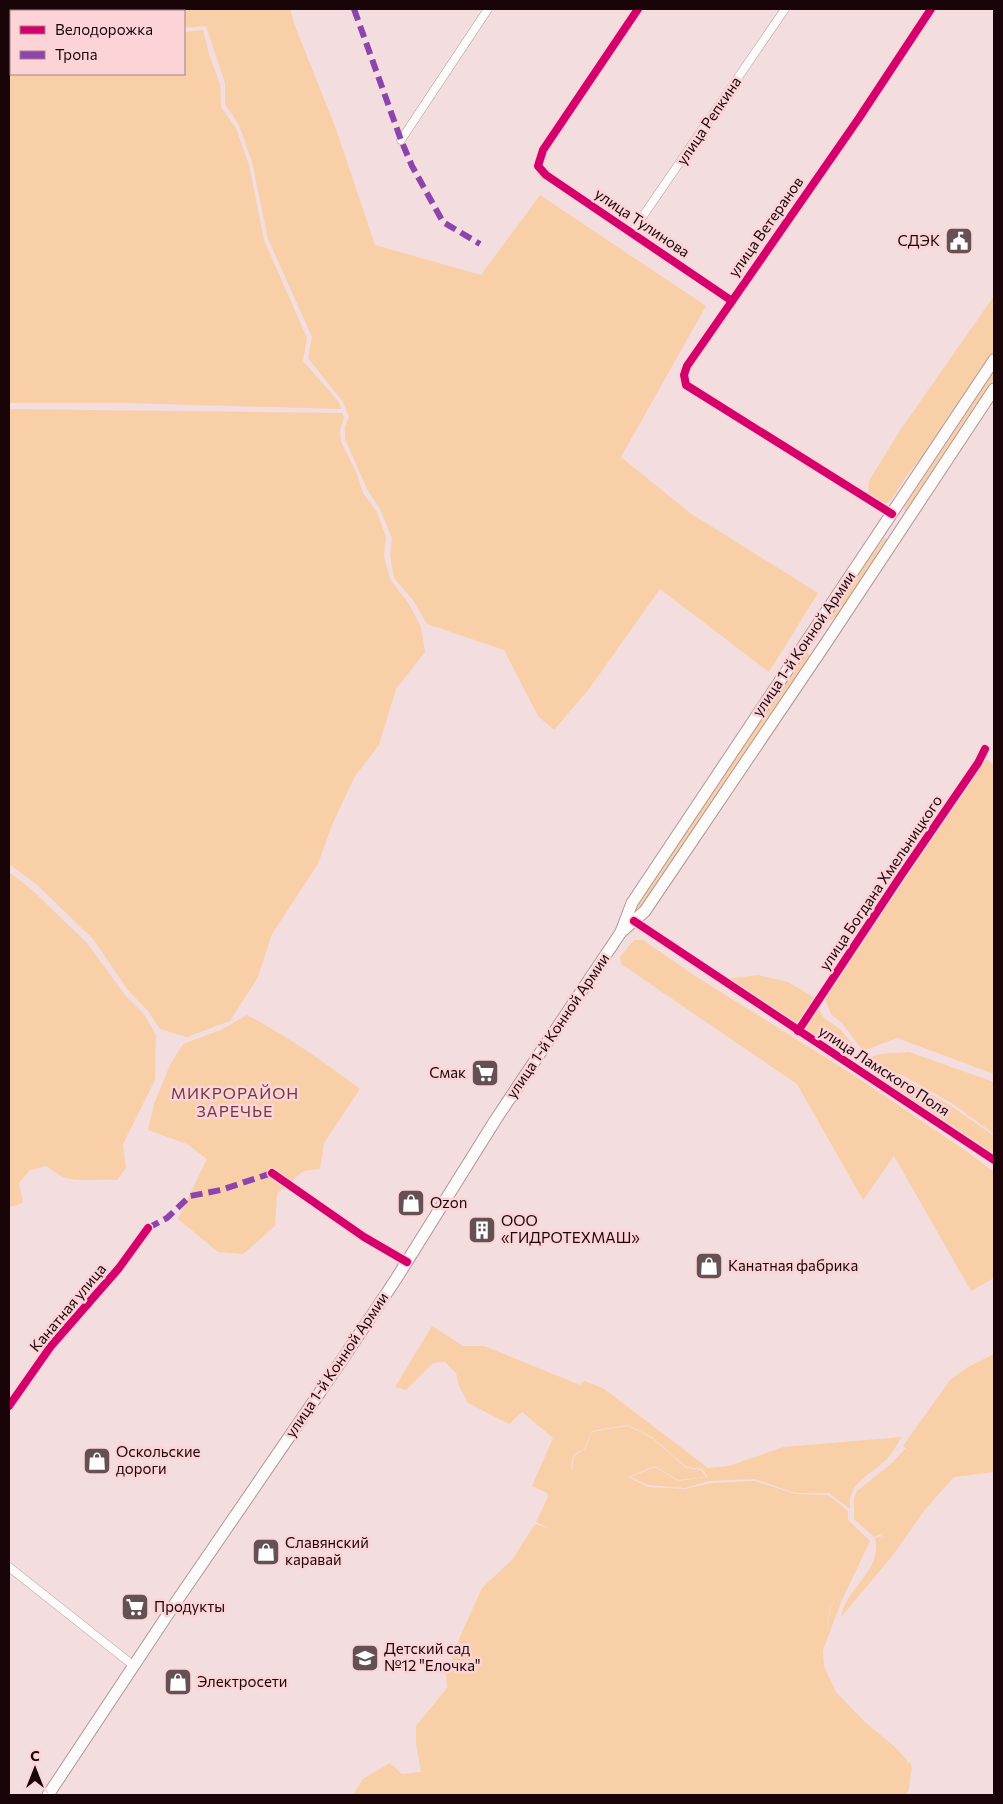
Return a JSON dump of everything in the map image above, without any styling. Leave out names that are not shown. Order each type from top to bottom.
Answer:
[{"type":"main road","name":"улица 1-й Конной Армии","points":[[48,1795],[342,1360],[496,1119],[621,932],[632,903],[994,360]]},
{"type":"main road","name":"улица 1-й Конной Армии","points":[[621,932],[645,911],[994,389]]},
{"type":"main road","points":[[891,516],[904,526]]},
{"type":"main road","points":[[814,630],[828,639]]},
{"type":"street","points":[[401,140],[488,9]]},
{"type":"street","name":"улица Тулинова","points":[[638,9],[543,150],[538,166],[546,175],[732,300]]},
{"type":"street","name":"улица Репкина","points":[[632,232],[785,9]]},
{"type":"street","name":"улица Ветеранов","points":[[891,516],[686,385],[684,375],[687,366],[859,118],[931,9]]},
{"type":"street","name":"улица Богдана Хмельницкого","points":[[798,1031],[978,763],[985,749]]},
{"type":"street","name":"улица Ламского Поля","points":[[634,921],[994,1160]]},
{"type":"street","points":[[272,1174],[364,1237],[406,1262]]},
{"type":"street","name":"Канатная улица","points":[[9,1406],[51,1346],[119,1268],[148,1228]]},
{"type":"street","points":[[9,1567],[134,1666]]},
{"type":"shaded area","points":[[9,9],[168,9],[10,10],[10,75],[185,75],[185,32],[203,30],[220,84],[221,107],[236,128],[249,165],[264,240],[307,338],[303,361],[339,402],[341,409],[126,403],[9,403]]},
{"type":"shaded area","points":[[290,9],[336,129],[375,245],[481,275],[540,195],[706,306],[621,457],[690,513],[818,593],[769,672],[660,589],[589,689],[554,730],[538,716],[504,650],[427,624],[413,600],[394,578],[390,555],[392,538],[380,509],[367,489],[345,439],[345,427],[349,417],[343,402],[308,358],[312,337],[268,239],[252,162],[239,125],[225,104],[225,83],[206,26],[185,28],[185,10],[176,10]]},
{"type":"shaded area","points":[[994,296],[994,352],[891,500],[887,503],[877,501],[869,494],[869,481],[899,432]]},
{"type":"shaded area","points":[[994,371],[994,379],[908,510],[904,511],[905,506]]},
{"type":"shaded area","points":[[9,409],[342,413],[344,417],[340,431],[341,442],[357,474],[363,493],[377,512],[386,537],[384,556],[390,579],[409,604],[421,627],[425,652],[396,689],[379,745],[355,776],[332,825],[318,864],[272,934],[258,977],[230,1021],[187,1037],[160,1029],[148,1011],[128,990],[93,939],[36,884],[9,864]]},
{"type":"shaded area","points":[[884,538],[887,539],[885,544],[835,619],[830,620],[830,615]]},
{"type":"shaded area","points":[[808,652],[810,657],[638,911],[636,910],[639,900],[803,656]]},
{"type":"shaded area","points":[[986,759],[994,765],[994,1074],[897,1038],[863,1051],[842,1023],[831,1014],[825,999]]},
{"type":"shaded area","points":[[9,872],[31,889],[87,943],[125,995],[144,1014],[156,1035],[155,1080],[123,1144],[126,1168],[117,1180],[68,1179],[46,1166],[30,1170],[19,1183],[23,1202],[9,1207]]},
{"type":"shaded area","points":[[634,940],[643,940],[692,974],[852,1074],[994,1172],[994,1278],[971,1291],[894,1156],[863,1200],[797,1084],[621,964],[620,957]]},
{"type":"shaded area","points":[[758,975],[788,982],[813,997],[823,1017],[841,1030],[854,1046],[852,1054],[842,1055],[727,979]]},
{"type":"shaded area","points":[[247,1015],[305,1050],[360,1089],[324,1143],[320,1169],[303,1171],[277,1194],[275,1226],[243,1254],[218,1252],[178,1219],[207,1159],[187,1144],[148,1130],[154,1104],[170,1065],[183,1044],[221,1030]]},
{"type":"shaded area","points":[[909,1052],[994,1082],[994,1134],[953,1104],[901,1074],[885,1074],[863,1060],[880,1054]]},
{"type":"shaded area","points":[[862,1062],[885,1075],[900,1076],[951,1106],[994,1136],[994,1156],[861,1068],[860,1064]]},
{"type":"shaded area","points":[[432,1326],[463,1346],[484,1346],[580,1385],[584,1381],[603,1388],[708,1468],[729,1466],[784,1447],[902,1437],[886,1460],[856,1486],[850,1500],[850,1509],[829,1493],[795,1493],[755,1479],[710,1481],[685,1488],[648,1485],[630,1477],[655,1467],[678,1481],[708,1477],[702,1469],[686,1467],[652,1437],[628,1425],[592,1431],[584,1449],[573,1455],[571,1470],[574,1456],[585,1449],[592,1432],[628,1426],[652,1438],[686,1468],[701,1470],[706,1477],[678,1480],[655,1466],[628,1477],[648,1487],[685,1489],[711,1483],[755,1481],[795,1494],[828,1495],[848,1511],[848,1520],[870,1541],[844,1596],[829,1607],[828,1630],[830,1607],[843,1597],[823,1650],[824,1666],[836,1692],[865,1722],[896,1748],[907,1760],[908,1769],[908,1761],[912,1766],[909,1789],[906,1795],[353,1795],[363,1779],[390,1763],[402,1774],[421,1772],[416,1744],[416,1726],[447,1688],[446,1674],[482,1588],[512,1560],[535,1524],[550,1529],[536,1522],[548,1497],[547,1493],[532,1486],[553,1438],[522,1412],[509,1424],[468,1403],[459,1386],[456,1373],[445,1362],[433,1363],[406,1390],[395,1387]]},
{"type":"shaded area","points":[[994,1354],[994,1472],[954,1477],[927,1507],[893,1555],[841,1617],[844,1606],[874,1560],[876,1550],[875,1538],[882,1536],[884,1539],[882,1534],[874,1537],[854,1519],[854,1498],[857,1491],[892,1463],[905,1449],[910,1452],[903,1446],[950,1380],[968,1367]]},
{"type":"marked path","points":[[354,9],[412,166],[443,222],[480,244]]},
{"type":"marked path","points":[[148,1228],[167,1218],[190,1196],[221,1190],[272,1173]]},
{"type":"cycle path","points":[[638,9],[543,150],[538,166],[546,175],[732,301]]},
{"type":"cycle path","points":[[892,514],[686,385],[684,375],[687,366],[859,118],[931,9]]},
{"type":"cycle path","points":[[798,1031],[978,763],[985,749]]},
{"type":"cycle path","points":[[634,921],[994,1160]]},
{"type":"cycle path","points":[[272,1173],[364,1237],[407,1262]]},
{"type":"cycle path","points":[[9,1406],[51,1346],[119,1268],[148,1228]]},
{"type":"place","name":"СДЭК","points":[[959,241]]},
{"type":"place","name":"Смак","points":[[485,1073]]},
{"type":"place","name":"Ozon","points":[[411,1203]]},
{"type":"place","name":"ООО «ГИДРОТЕХМАШ»","points":[[482,1230]]},
{"type":"place","name":"Канатная фабрика","points":[[709,1266]]},
{"type":"place","name":"Оскольские дороги","points":[[97,1461]]},
{"type":"place","name":"Славянский каравай","points":[[266,1552]]},
{"type":"place","name":"Продукты","points":[[135,1607]]},
{"type":"place","name":"Детский сад №12 \"Елочка\"","points":[[365,1658]]},
{"type":"place","name":"Электросети","points":[[178,1682]]},
{"type":"district","name":"МИКРОРАЙОН ЗАРЕЧЬЕ","points":[[235,1102]]}]
